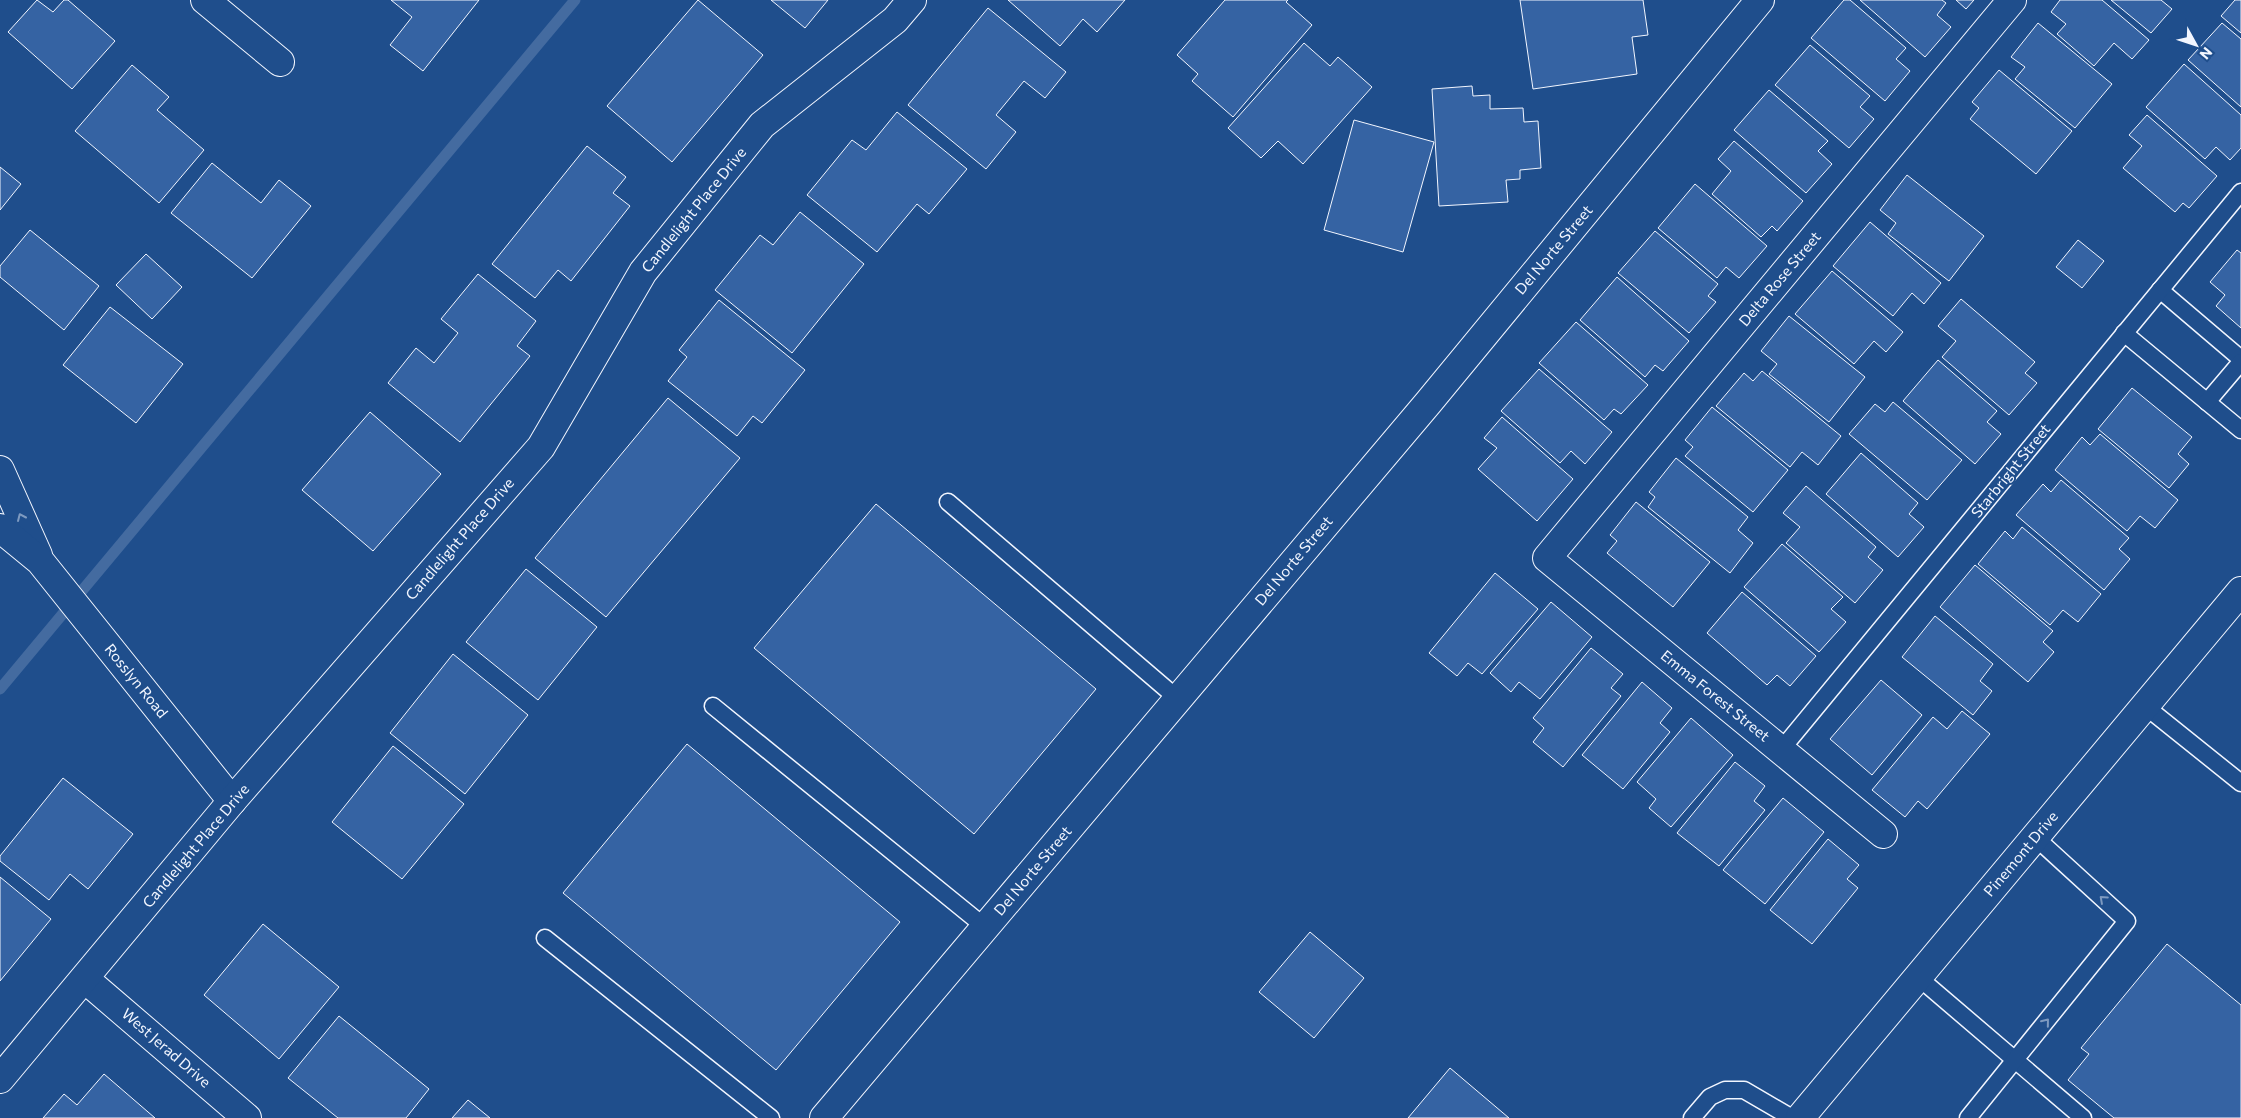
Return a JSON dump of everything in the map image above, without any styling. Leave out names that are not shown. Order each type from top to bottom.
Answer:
[{"type":"street","points":[[205,0],[280,62]]},
{"type":"street","name":"Candlelight Place Drive","points":[[0,1079],[232,800],[540,446],[643,272],[762,125],[895,20],[912,0]]},
{"type":"street","name":"Del Norte Street","points":[[824,1118],[1434,395],[1760,0]]},
{"type":"street","name":"Delta Rose Street","points":[[1548,558],[2012,0]]},
{"type":"street","name":"Rosslyn Road","points":[[0,470],[40,561]]},
{"type":"street","name":"Rosslyn Road","points":[[0,528],[40,561],[232,800]]},
{"type":"street","name":"Emma Forest Street","points":[[1548,558],[1883,834]]},
{"type":"street","name":"Pinemont Drive","points":[[1800,1118],[2241,591]]},
{"type":"street","name":"West Jerad Drive","points":[[85,979],[247,1118]]},
{"type":"lane","name":"Starbright Street","points":[[1781,750],[2241,192]]},
{"type":"lane","points":[[2160,290],[2241,361],[2207,402]]},
{"type":"lane","points":[[2124,333],[2241,430]]},
{"type":"lane","points":[[948,502],[1178,699]]},
{"type":"lane","points":[[713,706],[985,927]]},
{"type":"lane","points":[[2145,706],[2241,783]]},
{"type":"lane","points":[[1968,1118],[2127,922],[2035,837]]},
{"type":"lane","points":[[545,938],[771,1118]]},
{"type":"lane","points":[[1918,977],[2083,1118]]},
{"type":"lane","points":[[1692,1118],[1710,1097],[1725,1090],[1744,1090],[1792,1118]]},
{"type":"building","points":[[37,0],[53,12],[64,0],[68,0],[115,41],[72,89],[8,32]]},
{"type":"building","points":[[391,0],[479,0],[423,71],[390,45],[412,17]]},
{"type":"building","points":[[698,0],[763,55],[672,162],[607,106]]},
{"type":"building","points":[[771,0],[828,0],[805,28]]},
{"type":"building","points":[[1008,0],[1125,0],[1097,32],[1083,19],[1060,46]]},
{"type":"building","points":[[1225,0],[1288,0],[1286,2],[1312,25],[1233,117],[1192,81],[1198,74],[1177,55]]},
{"type":"building","points":[[1520,0],[1643,0],[1648,35],[1632,37],[1637,74],[1533,89]]},
{"type":"building","points":[[1844,0],[1850,0],[1906,48],[1896,59],[1910,71],[1885,101],[1811,38]]},
{"type":"building","points":[[1860,0],[1942,0],[1946,3],[1937,15],[1951,27],[1925,57]]},
{"type":"building","points":[[1956,0],[1974,0],[1966,9]]},
{"type":"building","points":[[2060,0],[2102,0],[2149,40],[2132,59],[2114,43],[2094,66],[2057,34],[2066,24],[2051,12]]},
{"type":"building","points":[[2111,0],[2161,0],[2172,9],[2151,33]]},
{"type":"building","points":[[2235,0],[2241,0],[2241,33],[2221,16]]},
{"type":"building","points":[[988,8],[1066,72],[1045,98],[1024,81],[996,115],[1016,132],[986,169],[908,105]]},
{"type":"building","points":[[2038,23],[2112,84],[2075,128],[2015,79],[2025,67],[2011,57]]},
{"type":"building","points":[[2222,23],[2241,39],[2241,107],[2188,60]]},
{"type":"building","points":[[1304,43],[1330,66],[1338,57],[1372,87],[1303,164],[1278,141],[1261,158],[1228,128]]},
{"type":"building","points":[[1810,45],[1870,96],[1860,107],[1874,119],[1849,148],[1775,85]]},
{"type":"building","points":[[2184,64],[2241,115],[2241,148],[2230,160],[2216,147],[2205,159],[2146,107]]},
{"type":"building","points":[[132,65],[169,97],[157,110],[204,150],[159,203],[75,131]]},
{"type":"building","points":[[1999,70],[2072,131],[2036,174],[1970,119],[1979,108],[1972,102]]},
{"type":"building","points":[[1472,86],[1473,96],[1490,95],[1490,109],[1523,108],[1524,122],[1538,121],[1541,168],[1520,170],[1520,179],[1506,180],[1508,202],[1439,206],[1432,89]]},
{"type":"building","points":[[1769,90],[1828,141],[1818,151],[1832,164],[1806,193],[1734,130]]},
{"type":"building","points":[[897,112],[967,169],[929,214],[917,204],[877,252],[807,195],[852,140],[866,150]]},
{"type":"building","points":[[2147,115],[2217,176],[2189,208],[2183,203],[2175,212],[2123,168],[2142,146],[2129,135]]},
{"type":"building","points":[[1354,120],[1434,142],[1403,252],[1324,230]]},
{"type":"building","points":[[1734,141],[1803,201],[1777,231],[1772,226],[1761,237],[1712,194],[1731,171],[1718,159]]},
{"type":"building","points":[[587,146],[626,177],[613,193],[630,206],[571,281],[558,270],[535,298],[492,264]]},
{"type":"building","points":[[212,163],[261,203],[279,180],[311,206],[252,278],[171,213]]},
{"type":"building","points":[[0,167],[21,184],[0,210]]},
{"type":"building","points":[[1907,175],[1984,236],[1949,281],[1888,234],[1896,223],[1880,210]]},
{"type":"building","points":[[1695,184],[1767,246],[1739,278],[1726,267],[1717,278],[1658,228]]},
{"type":"building","points":[[800,212],[864,264],[792,353],[715,290],[760,235],[773,245]]},
{"type":"building","points":[[1870,222],[1941,283],[1924,304],[1912,293],[1893,316],[1833,266]]},
{"type":"building","points":[[30,230],[99,286],[64,330],[0,277],[0,266]]},
{"type":"building","points":[[1655,231],[1718,284],[1708,296],[1716,302],[1689,333],[1618,273]]},
{"type":"building","points":[[2078,240],[2104,261],[2082,288],[2056,267]]},
{"type":"building","points":[[2237,250],[2241,253],[2241,328],[2216,306],[2225,295],[2210,282]]},
{"type":"building","points":[[146,254],[182,287],[152,319],[116,285]]},
{"type":"building","points":[[1832,271],[1903,332],[1886,352],[1874,341],[1854,364],[1795,314]]},
{"type":"building","points":[[478,274],[536,321],[517,346],[530,356],[460,442],[388,383],[416,348],[434,363],[458,333],[441,319]]},
{"type":"building","points":[[1617,277],[1689,341],[1663,371],[1655,365],[1645,377],[1580,320]]},
{"type":"building","points":[[1961,299],[2035,362],[2025,373],[2037,383],[2009,415],[1942,357],[1956,341],[1938,326]]},
{"type":"building","points":[[719,300],[805,370],[762,423],[753,416],[737,436],[668,381],[687,357],[679,350]]},
{"type":"building","points":[[110,307],[183,364],[136,423],[63,365]]},
{"type":"building","points":[[1789,316],[1865,377],[1829,422],[1769,374],[1777,364],[1761,351]]},
{"type":"building","points":[[1576,322],[1648,385],[1621,414],[1614,409],[1604,420],[1539,363]]},
{"type":"building","points":[[1938,360],[1997,411],[1987,422],[2001,434],[1975,464],[1903,401]]},
{"type":"building","points":[[1539,369],[1612,432],[1585,464],[1571,451],[1560,463],[1501,411]]},
{"type":"building","points":[[1762,371],[1841,436],[1818,465],[1802,452],[1790,467],[1716,406],[1744,373],[1753,381]]},
{"type":"building","points":[[2132,388],[2192,437],[2178,454],[2189,464],[2169,488],[2098,429]]},
{"type":"building","points":[[668,398],[740,458],[606,617],[535,558]]},
{"type":"building","points":[[1893,402],[1962,460],[1927,500],[1849,434],[1875,404],[1885,412]]},
{"type":"building","points":[[1712,407],[1788,470],[1753,512],[1685,456],[1693,447],[1685,440]]},
{"type":"building","points":[[370,412],[441,474],[373,551],[302,490]]},
{"type":"building","points":[[1502,417],[1573,479],[1537,521],[1478,469],[1497,448],[1484,438]]},
{"type":"building","points":[[2100,434],[2178,500],[2155,528],[2140,516],[2127,531],[2055,470],[2082,437],[2090,445]]},
{"type":"building","points":[[1861,453],[1918,503],[1909,514],[1924,527],[1898,557],[1826,494]]},
{"type":"building","points":[[1676,458],[1748,517],[1738,530],[1753,543],[1730,573],[1648,507],[1655,497],[1649,492]]},
{"type":"building","points":[[2061,480],[2129,538],[2119,549],[2130,559],[2104,590],[2016,515],[2043,484],[2051,492]]},
{"type":"building","points":[[1806,486],[1876,547],[1868,557],[1883,570],[1855,603],[1786,543],[1800,527],[1783,513]]},
{"type":"building","points":[[1636,502],[1710,562],[1673,607],[1607,553],[1617,541],[1610,535]]},
{"type":"building","points":[[876,504],[1096,689],[974,834],[754,648]]},
{"type":"building","points":[[2022,527],[2101,594],[2078,622],[2063,610],[2050,625],[1978,564],[2005,531],[2013,539]]},
{"type":"building","points":[[1782,544],[1843,597],[1831,609],[1846,622],[1819,652],[1744,587]]},
{"type":"building","points":[[1975,565],[2053,631],[2043,642],[2054,652],[2028,682],[1940,607]]},
{"type":"building","points":[[526,569],[597,627],[538,700],[466,642]]},
{"type":"building","points":[[1495,573],[1538,609],[1482,674],[1468,663],[1457,676],[1429,653]]},
{"type":"building","points":[[1742,592],[1816,656],[1790,686],[1777,675],[1767,685],[1707,633]]},
{"type":"building","points":[[1551,602],[1592,637],[1540,699],[1519,682],[1511,692],[1490,673]]},
{"type":"building","points":[[1935,616],[1993,664],[1980,681],[1992,691],[1973,715],[1902,657]]},
{"type":"building","points":[[1591,648],[1623,674],[1611,688],[1621,696],[1563,767],[1533,742],[1544,728],[1533,718]]},
{"type":"building","points":[[453,654],[528,715],[465,794],[390,733]]},
{"type":"building","points":[[1881,680],[1922,715],[1872,775],[1830,739]]},
{"type":"building","points":[[1642,682],[1672,708],[1660,723],[1670,732],[1623,789],[1582,755]]},
{"type":"building","points":[[1962,711],[1990,734],[1927,809],[1918,801],[1905,817],[1872,790],[1933,717],[1947,729]]},
{"type":"building","points":[[1691,718],[1733,755],[1671,827],[1649,808],[1656,799],[1637,782]]},
{"type":"building","points":[[687,744],[900,922],[776,1070],[563,893]]},
{"type":"building","points":[[393,746],[464,804],[402,879],[332,822]]},
{"type":"building","points":[[1735,762],[1765,786],[1754,801],[1765,810],[1719,866],[1677,833]]},
{"type":"building","points":[[63,778],[133,834],[88,889],[70,874],[49,900],[0,861],[0,856]]},
{"type":"building","points":[[1783,798],[1824,832],[1765,904],[1723,870]]},
{"type":"building","points":[[1828,839],[1859,865],[1847,879],[1858,888],[1812,944],[1770,910]]},
{"type":"building","points":[[0,877],[51,919],[0,981]]},
{"type":"building","points":[[263,924],[339,987],[279,1059],[204,995]]},
{"type":"building","points":[[1310,932],[1364,978],[1314,1038],[1259,992]]},
{"type":"building","points":[[2167,944],[2241,1005],[2241,1118],[2114,1118],[2068,1080],[2089,1054],[2081,1048]]},
{"type":"building","points":[[339,1016],[429,1089],[406,1118],[338,1118],[288,1078]]},
{"type":"building","points":[[1450,1068],[1509,1118],[1408,1118]]},
{"type":"building","points":[[104,1074],[155,1118],[43,1118],[64,1094],[77,1105]]},
{"type":"building","points":[[468,1100],[490,1118],[452,1118]]},
{"type":"waterway","points":[[0,689],[575,0]]}]
